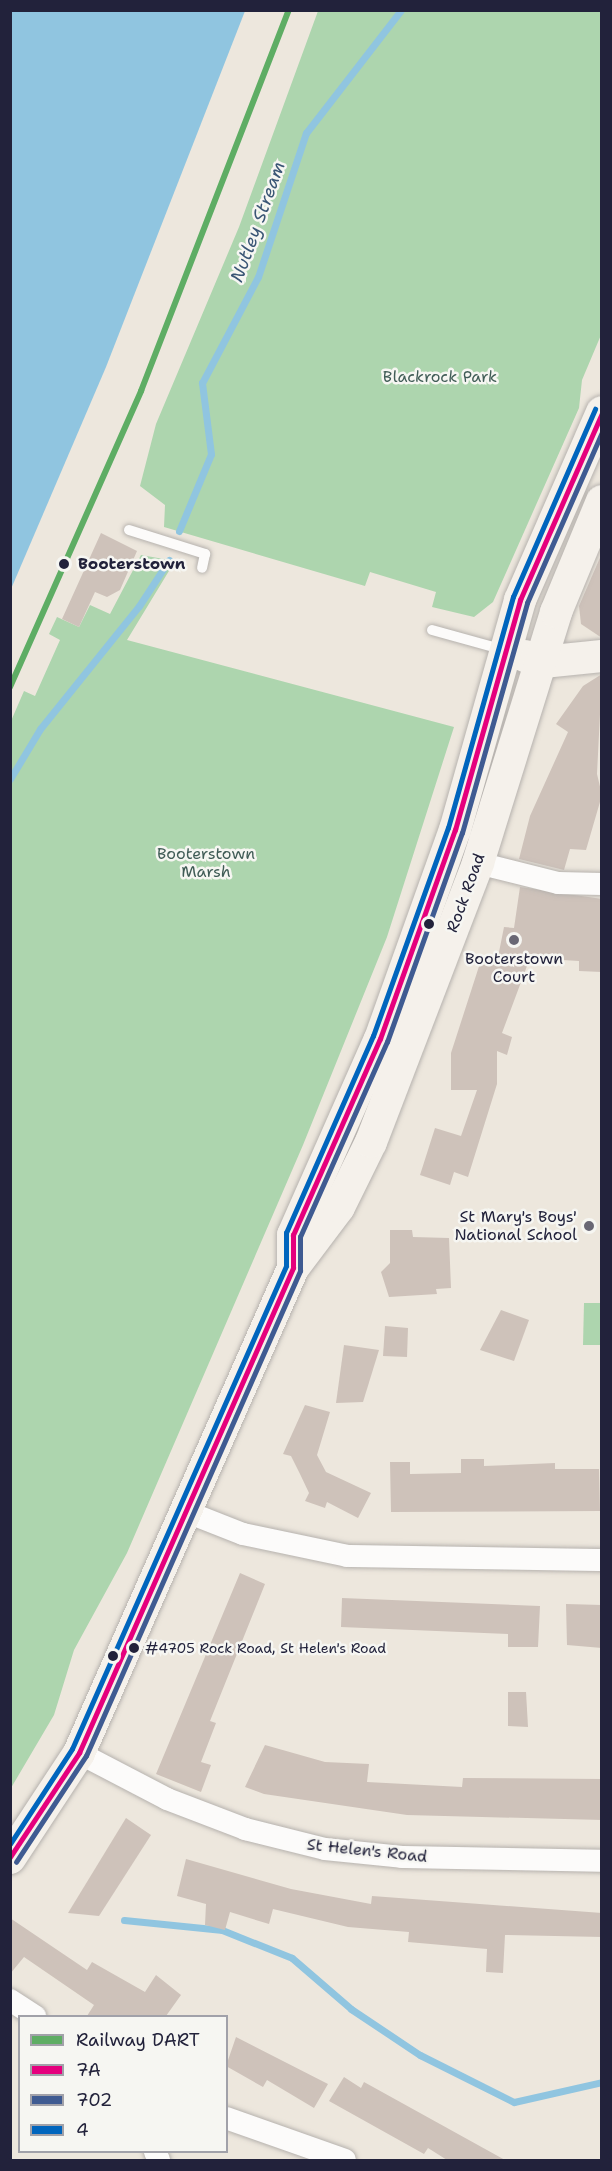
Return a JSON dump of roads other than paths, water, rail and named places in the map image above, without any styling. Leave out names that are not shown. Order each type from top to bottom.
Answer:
[{"type":"main road","name":"Rock Road","points":[[293,1268],[293,1235],[380,1039],[455,830],[504,650],[547,527],[602,412]]},
{"type":"main road","name":"Rock Road","points":[[10,1858],[79,1753],[293,1268],[339,1207],[371,1142],[478,863],[543,662],[556,612],[602,501]]},
{"type":"main road","points":[[504,650],[543,662],[602,656]]},
{"type":"street","points":[[478,863],[558,883],[602,884]]},
{"type":"street","points":[[187,1512],[243,1534],[346,1556],[602,1560]]},
{"type":"street","name":"St Helen's Road","points":[[79,1753],[167,1799],[245,1829],[325,1849],[402,1857],[602,1861]]},
{"type":"street","points":[[10,2000],[33,2015]]},
{"type":"street","points":[[228,2119],[345,2160]]},
{"type":"lane","points":[[129,530],[205,554],[202,568]]},
{"type":"lane","points":[[432,630],[504,650]]},
{"type":"water","points":[[11,10],[245,11],[106,367],[11,589]]},
{"type":"waterway","name":"Nutley Stream","points":[[179,531],[211,454],[202,383],[258,277],[306,133],[401,10]]},
{"type":"waterway","name":"Nutley Stream","points":[[10,779],[40,729],[139,606],[169,560]]},
{"type":"waterway","points":[[124,1920],[222,1930],[292,1958],[351,2009],[420,2055],[514,2102],[602,2082]]},
{"type":"rail line","name":"DART","points":[[10,687],[141,391],[289,10]]},
{"type":"place","name":"Booterstown","points":[[64,564]]},
{"type":"place","name":"Booterstown Court","points":[[514,940]]},
{"type":"place","name":"St Mary's Boys' National School","points":[[589,1226]]},
{"type":"place","name":"#4705 Rock Road, St Helen's Road","points":[[134,1648]]},
{"type":"park label","name":"Blackrock Park","points":[[440,377]]},
{"type":"park label","name":"Booterstown Marsh","points":[[206,863]]}]
